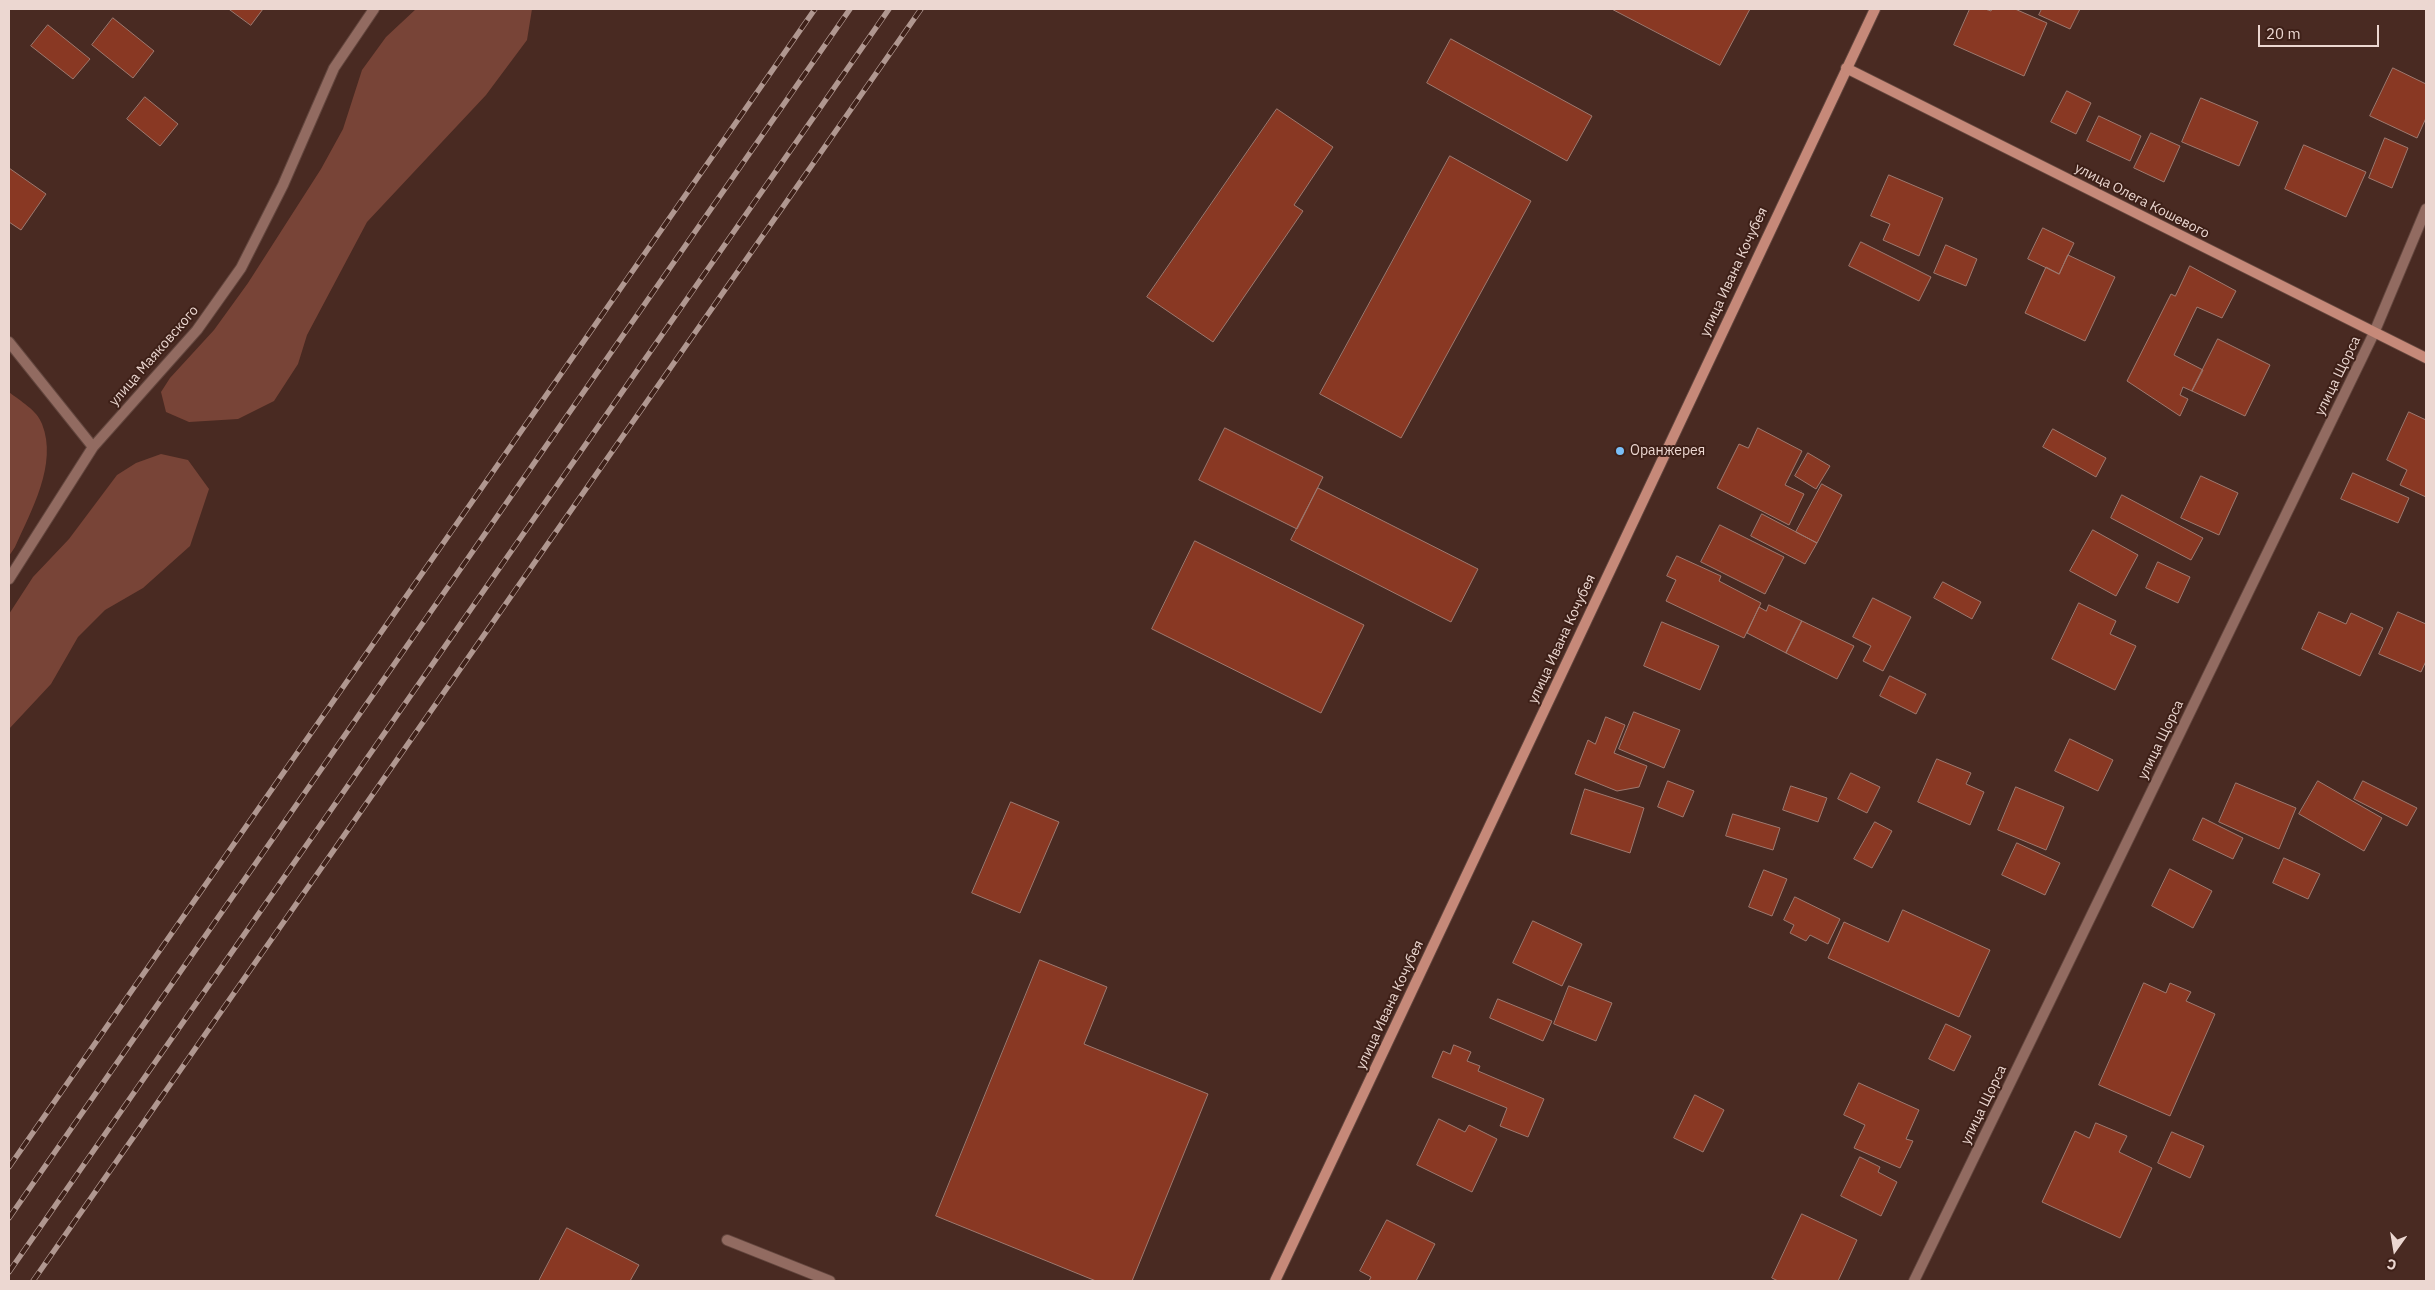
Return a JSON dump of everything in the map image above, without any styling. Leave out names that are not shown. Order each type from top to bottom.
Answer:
[{"type":"street","name":"улица Маяковского","points":[[9,579],[93,447],[197,330],[241,268],[283,185],[334,68],[374,9]]},
{"type":"street","name":"улица Ивана Кочубея","points":[[1275,1281],[1875,9]]},
{"type":"street","name":"улица Олега Кошевого","points":[[1846,68],[2374,334],[2426,358]]},
{"type":"street","name":"улица Щорса","points":[[1914,1281],[2374,334],[2426,209]]},
{"type":"street","points":[[9,342],[93,447]]},
{"type":"street","points":[[727,1240],[830,1281]]},
{"type":"shaded area","points":[[416,9],[532,9],[527,40],[486,95],[367,222],[307,335],[298,364],[274,401],[238,419],[189,422],[166,412],[161,392],[170,378],[214,330],[248,283],[321,169],[343,129],[362,70],[386,37]]},
{"type":"shaded area","points":[[9,392],[32,410],[40,419],[46,439],[47,455],[45,471],[35,503],[9,556]]},
{"type":"shaded area","points":[[161,454],[188,460],[209,489],[190,546],[143,588],[105,610],[78,637],[51,684],[9,729],[9,614],[33,577],[69,539],[117,475],[136,463]]},
{"type":"building","points":[[229,9],[263,9],[251,25]]},
{"type":"building","points":[[1612,9],[1750,9],[1720,65]]},
{"type":"building","points":[[1970,9],[1991,11],[1992,9],[2015,9],[2047,23],[2024,76],[1954,45]]},
{"type":"building","points":[[2042,9],[2080,9],[2070,29],[2039,15]]},
{"type":"building","points":[[113,18],[154,51],[133,78],[92,45]]},
{"type":"building","points":[[48,25],[90,59],[73,79],[31,46]]},
{"type":"building","points":[[1451,39],[1592,116],[1567,161],[1427,83]]},
{"type":"building","points":[[2393,68],[2426,84],[2426,118],[2417,138],[2370,116]]},
{"type":"building","points":[[2067,91],[2091,103],[2076,134],[2051,122]]},
{"type":"building","points":[[145,97],[178,124],[160,146],[127,119]]},
{"type":"building","points":[[2201,98],[2258,122],[2239,166],[2182,142]]},
{"type":"building","points":[[1277,109],[1333,147],[1294,205],[1303,211],[1213,342],[1147,297]]},
{"type":"building","points":[[2099,116],[2141,136],[2130,161],[2087,141]]},
{"type":"building","points":[[2151,133],[2180,146],[2164,182],[2134,168]]},
{"type":"building","points":[[2385,138],[2408,148],[2392,188],[2369,178]]},
{"type":"building","points":[[2304,145],[2366,172],[2346,217],[2285,189]]},
{"type":"building","points":[[1450,156],[1531,201],[1401,438],[1320,394]]},
{"type":"building","points":[[9,168],[46,194],[21,230],[9,222]]},
{"type":"building","points":[[1889,175],[1943,198],[1919,256],[1883,240],[1890,224],[1871,216]]},
{"type":"building","points":[[2043,228],[2074,243],[2059,274],[2028,259]]},
{"type":"building","points":[[1861,242],[1931,277],[1919,301],[1849,266]]},
{"type":"building","points":[[1946,245],[1977,259],[1966,286],[1934,273]]},
{"type":"building","points":[[2068,255],[2115,277],[2085,341],[2025,313],[2046,267],[2059,274]]},
{"type":"building","points":[[2190,266],[2236,291],[2222,318],[2197,307],[2174,355],[2203,370],[2192,391],[2183,387],[2180,395],[2188,399],[2180,416],[2127,381],[2171,294],[2175,296]]},
{"type":"building","points":[[2218,339],[2270,365],[2245,416],[2192,391]]},
{"type":"building","points":[[2409,412],[2426,420],[2426,497],[2400,485],[2407,470],[2387,460]]},
{"type":"building","points":[[1225,428],[1323,477],[1297,529],[1199,480]]},
{"type":"building","points":[[1758,428],[1802,451],[1785,485],[1804,494],[1789,525],[1717,488],[1739,444],[1748,448]]},
{"type":"building","points":[[2053,429],[2106,458],[2096,477],[2043,447]]},
{"type":"building","points":[[1808,453],[1830,466],[1816,489],[1795,476]]},
{"type":"building","points":[[2353,473],[2409,498],[2398,523],[2341,499]]},
{"type":"building","points":[[2201,476],[2238,493],[2219,535],[2181,518]]},
{"type":"building","points":[[1822,484],[1842,495],[1817,543],[1796,532]]},
{"type":"building","points":[[1318,488],[1478,569],[1451,622],[1291,540]]},
{"type":"building","points":[[2122,495],[2203,538],[2191,560],[2111,518]]},
{"type":"building","points":[[1762,514],[1817,543],[1805,564],[1751,536]]},
{"type":"building","points":[[1720,525],[1784,557],[1765,594],[1701,562]]},
{"type":"building","points":[[2093,530],[2138,555],[2116,596],[2070,571]]},
{"type":"building","points":[[1195,541],[1364,625],[1321,713],[1152,629]]},
{"type":"building","points":[[1677,556],[1721,576],[1719,581],[1761,603],[1744,638],[1666,601],[1676,580],[1667,576]]},
{"type":"building","points":[[2158,562],[2190,577],[2178,603],[2146,588]]},
{"type":"building","points":[[1943,582],[1981,602],[1972,619],[1934,598]]},
{"type":"building","points":[[1873,598],[1911,617],[1883,671],[1863,661],[1871,646],[1853,637]]},
{"type":"building","points":[[2079,603],[2116,621],[2110,634],[2136,646],[2115,690],[2052,659]]},
{"type":"building","points":[[1769,605],[1802,621],[1786,653],[1747,633],[1759,607],[1766,611]]},
{"type":"building","points":[[2319,612],[2346,624],[2351,613],[2383,628],[2360,676],[2302,649]]},
{"type":"building","points":[[2398,612],[2426,624],[2426,661],[2421,672],[2379,654]]},
{"type":"building","points":[[1802,621],[1854,646],[1837,679],[1786,653]]},
{"type":"building","points":[[1662,622],[1719,646],[1700,690],[1644,666]]},
{"type":"building","points":[[1890,676],[1926,694],[1916,714],[1880,696]]},
{"type":"building","points":[[1634,712],[1680,730],[1664,768],[1619,749]]},
{"type":"building","points":[[1606,717],[1625,725],[1614,753],[1647,766],[1639,787],[1617,791],[1575,774],[1588,740],[1595,744]]},
{"type":"building","points":[[2070,739],[2113,760],[2098,791],[2055,771]]},
{"type":"building","points":[[1937,759],[1971,773],[1966,784],[1984,792],[1970,825],[1918,802]]},
{"type":"building","points":[[1851,773],[1880,787],[1867,813],[1838,799]]},
{"type":"building","points":[[1668,781],[1694,791],[1683,817],[1658,807]]},
{"type":"building","points":[[2318,781],[2382,818],[2364,851],[2299,814]]},
{"type":"building","points":[[2363,781],[2417,808],[2407,826],[2354,799]]},
{"type":"building","points":[[2236,783],[2296,808],[2279,849],[2219,822]]},
{"type":"building","points":[[1791,786],[1827,798],[1818,822],[1783,810]]},
{"type":"building","points":[[2016,787],[2064,807],[2046,850],[1998,830]]},
{"type":"building","points":[[1585,789],[1644,808],[1630,853],[1571,834]]},
{"type":"building","points":[[1011,802],[1059,822],[1020,913],[972,893]]},
{"type":"building","points":[[1733,814],[1780,828],[1773,850],[1726,836]]},
{"type":"building","points":[[2203,818],[2243,838],[2233,859],[2193,840]]},
{"type":"building","points":[[1875,822],[1892,831],[1872,868],[1854,859]]},
{"type":"building","points":[[2017,843],[2060,863],[2045,895],[2002,875]]},
{"type":"building","points":[[2284,858],[2320,874],[2308,899],[2273,883]]},
{"type":"building","points":[[2170,869],[2212,891],[2193,928],[2152,906]]},
{"type":"building","points":[[1764,870],[1787,879],[1772,916],[1749,907]]},
{"type":"building","points":[[1795,897],[1840,919],[1828,944],[1810,935],[1806,941],[1790,933],[1794,925],[1784,920]]},
{"type":"building","points":[[1903,910],[1990,950],[1959,1017],[1828,958],[1844,922],[1888,942]]},
{"type":"building","points":[[1533,921],[1582,944],[1562,986],[1513,963]]},
{"type":"building","points":[[1040,960],[1107,987],[1084,1044],[1208,1094],[1132,1281],[1096,1281],[936,1216]]},
{"type":"building","points":[[2144,983],[2166,993],[2170,983],[2191,992],[2186,1001],[2215,1014],[2170,1116],[2099,1085]]},
{"type":"building","points":[[1569,986],[1612,1003],[1596,1041],[1554,1024]]},
{"type":"building","points":[[1498,999],[1552,1021],[1543,1041],[1490,1018]]},
{"type":"building","points":[[1946,1024],[1971,1036],[1954,1071],[1929,1059]]},
{"type":"building","points":[[1454,1045],[1471,1052],[1467,1061],[1480,1066],[1478,1071],[1544,1099],[1528,1137],[1500,1126],[1507,1108],[1432,1077],[1443,1051],[1450,1054]]},
{"type":"building","points":[[1859,1083],[1919,1110],[1906,1139],[1913,1141],[1900,1168],[1854,1148],[1865,1125],[1844,1115]]},
{"type":"building","points":[[1695,1095],[1724,1110],[1703,1152],[1674,1138]]},
{"type":"building","points":[[1439,1119],[1465,1132],[1469,1125],[1497,1139],[1472,1192],[1417,1165]]},
{"type":"building","points":[[2096,1123],[2127,1136],[2119,1152],[2152,1168],[2120,1238],[2042,1202],[2075,1131],[2089,1138]]},
{"type":"building","points":[[2172,1132],[2204,1146],[2190,1178],[2158,1163]]},
{"type":"building","points":[[1860,1157],[1880,1167],[1878,1172],[1897,1182],[1881,1216],[1841,1196]]},
{"type":"building","points":[[1802,1214],[1857,1240],[1838,1281],[1778,1281],[1772,1278]]},
{"type":"building","points":[[1387,1220],[1435,1244],[1416,1281],[1369,1281],[1371,1277],[1360,1271]]},
{"type":"building","points":[[567,1228],[639,1265],[630,1281],[539,1281]]},
{"type":"railway","points":[[9,1167],[815,9]]},
{"type":"railway","points":[[9,1218],[850,9]]},
{"type":"railway","points":[[9,1272],[889,9]]},
{"type":"railway","points":[[33,1281],[921,9]]},
{"type":"place","name":"Оранжерея","points":[[1620,451]]}]
